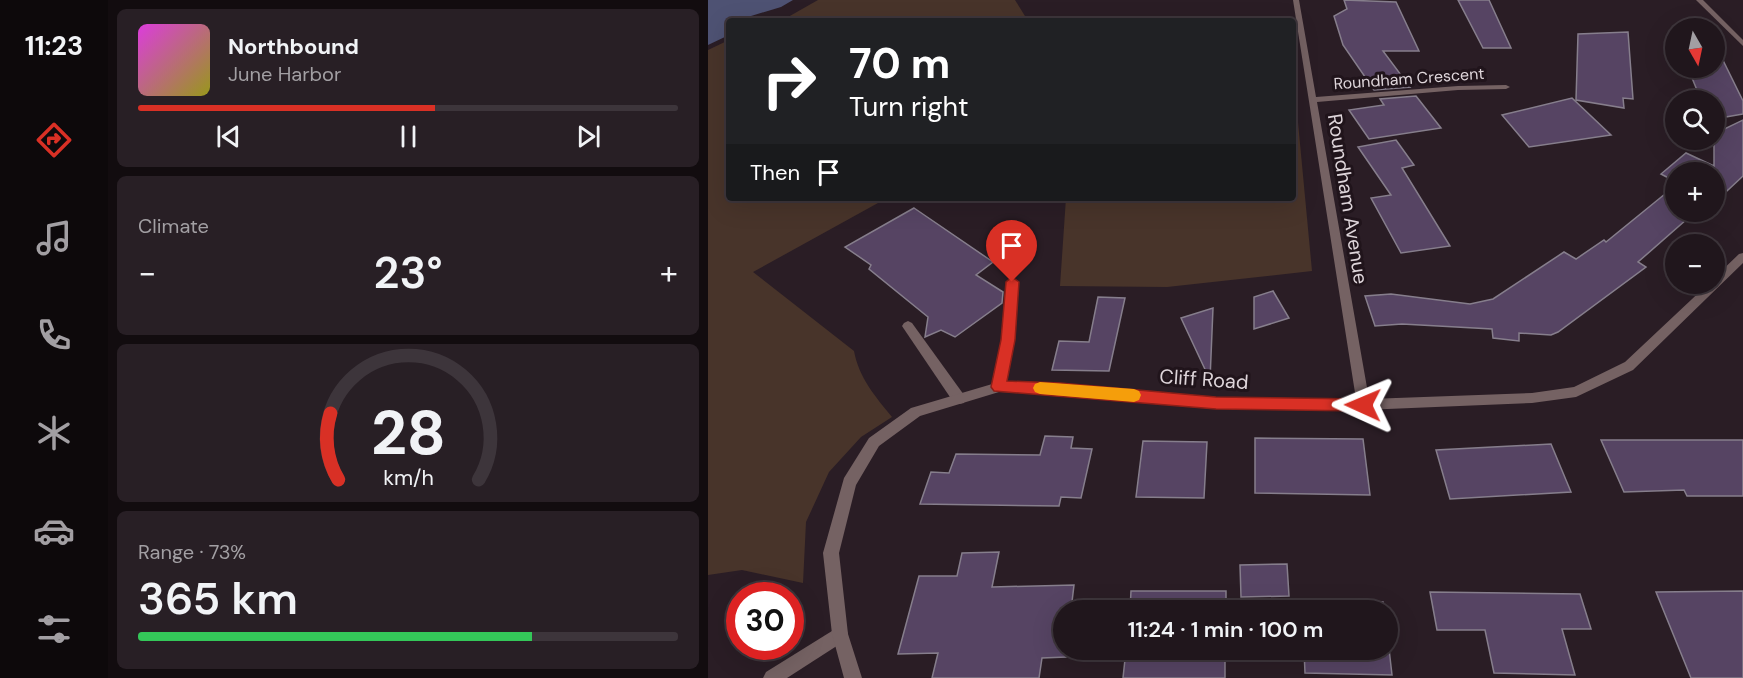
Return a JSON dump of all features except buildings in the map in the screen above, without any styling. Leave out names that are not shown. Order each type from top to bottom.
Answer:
[{"type":"street","name":"Roundham Avenue","points":[[1296,0],[1363,405]]},
{"type":"street","points":[[1699,0],[1743,44]]},
{"type":"street","name":"Roundham Crescent","points":[[1314,100],[1458,88],[1506,87]]},
{"type":"street","name":"Cliff Road","points":[[853,678],[840,634],[831,553],[849,483],[874,442],[916,411],[999,387],[1060,389],[1216,403],[1363,405],[1532,398],[1576,392],[1629,366],[1743,257]]},
{"type":"street","points":[[999,387],[1008,340],[1012,282]]},
{"type":"street","points":[[908,326],[959,399]]},
{"type":"street","points":[[772,678],[840,634]]},
{"type":"shaded area","points":[[818,0],[1015,0],[1026,18],[786,18]]},
{"type":"shaded area","points":[[726,41],[726,201],[882,201],[753,272],[854,351],[864,378],[892,417],[861,437],[829,472],[806,522],[803,582],[742,570],[708,575],[708,50]]},
{"type":"shaded area","points":[[1296,101],[1312,271],[1167,287],[1060,286],[1066,201],[1296,201]]},
{"type":"water","points":[[708,0],[793,0],[781,7],[750,18],[726,18],[726,36],[708,45]]},
{"type":"slow traffic","points":[[1040,388],[1134,395]]},
{"type":"route","points":[[1012,282],[1011,316],[999,387],[1060,389],[1216,403],[1363,405]]}]
